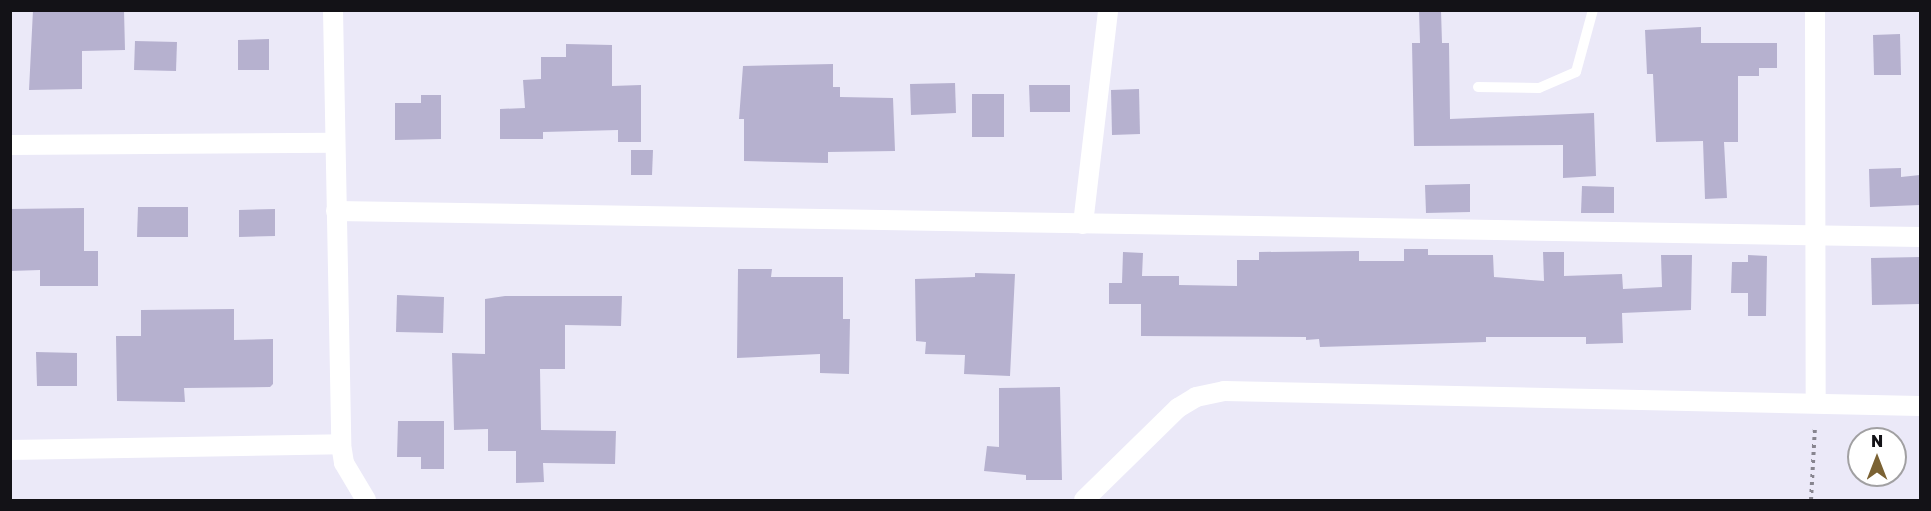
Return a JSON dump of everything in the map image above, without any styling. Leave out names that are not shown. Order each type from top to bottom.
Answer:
[{"type":"street","points":[[333,10],[341,444],[344,463],[366,501]]},
{"type":"street","points":[[1083,224],[1108,10]]},
{"type":"street","points":[[1815,10],[1816,403]]},
{"type":"street","points":[[10,145],[334,143]]},
{"type":"street","points":[[336,211],[1920,237]]},
{"type":"street","points":[[1084,501],[1178,408],[1196,397],[1224,391],[1920,406]]},
{"type":"street","points":[[10,450],[341,444]]},
{"type":"lane","points":[[1478,87],[1539,88],[1576,72],[1593,10]]},
{"type":"path","points":[[1811,501],[1816,403]]},
{"type":"building","points":[[33,10],[124,10],[125,50],[82,51],[82,89],[29,90]]},
{"type":"building","points":[[1419,10],[1441,10],[1442,43],[1449,43],[1450,119],[1594,113],[1596,176],[1563,178],[1563,145],[1414,146],[1412,43],[1420,43]]},
{"type":"building","points":[[1701,27],[1701,43],[1777,43],[1777,68],[1759,68],[1759,76],[1738,76],[1738,142],[1724,142],[1727,198],[1705,199],[1703,141],[1656,142],[1653,74],[1647,74],[1645,30]]},
{"type":"building","points":[[1900,34],[1901,75],[1874,75],[1873,35]]},
{"type":"building","points":[[269,39],[269,70],[238,70],[238,40]]},
{"type":"building","points":[[135,41],[177,42],[176,71],[134,70]]},
{"type":"building","points":[[566,44],[612,45],[612,86],[641,85],[641,142],[618,142],[618,130],[543,132],[543,139],[500,139],[500,109],[525,108],[523,80],[541,79],[541,57],[566,57]]},
{"type":"building","points":[[833,64],[833,87],[840,87],[840,97],[893,98],[895,151],[828,152],[828,163],[744,161],[744,119],[739,119],[743,66]]},
{"type":"building","points":[[955,83],[956,113],[911,115],[910,84]]},
{"type":"building","points":[[1029,85],[1070,85],[1070,112],[1030,112]]},
{"type":"building","points":[[1139,89],[1140,134],[1112,135],[1111,90]]},
{"type":"building","points":[[972,94],[1004,94],[1004,137],[972,137]]},
{"type":"building","points":[[421,95],[441,95],[441,139],[395,140],[395,103],[421,103]]},
{"type":"building","points":[[631,150],[653,150],[652,175],[631,175]]},
{"type":"building","points":[[1901,168],[1901,177],[1920,175],[1920,205],[1870,207],[1869,169]]},
{"type":"building","points":[[1470,184],[1470,212],[1426,213],[1425,185]]},
{"type":"building","points":[[1582,186],[1614,187],[1614,213],[1581,213]]},
{"type":"building","points":[[138,207],[188,207],[188,237],[137,237]]},
{"type":"building","points":[[84,208],[84,251],[98,251],[98,286],[40,286],[40,270],[10,271],[10,209]]},
{"type":"building","points":[[275,209],[275,236],[239,237],[239,210]]},
{"type":"building","points":[[1404,249],[1428,249],[1428,255],[1493,255],[1494,277],[1544,281],[1543,252],[1564,252],[1564,276],[1622,274],[1623,289],[1662,287],[1661,255],[1692,255],[1691,310],[1622,313],[1623,343],[1586,344],[1586,337],[1486,337],[1486,342],[1320,347],[1319,339],[1306,340],[1306,337],[1141,336],[1141,304],[1109,304],[1109,283],[1122,283],[1123,252],[1143,253],[1142,276],[1179,276],[1179,285],[1237,286],[1237,260],[1259,260],[1259,252],[1359,251],[1359,261],[1404,261]]},
{"type":"building","points":[[1748,255],[1767,256],[1766,316],[1748,316],[1748,293],[1731,293],[1732,262],[1748,262]]},
{"type":"building","points":[[1920,257],[1920,304],[1872,305],[1871,258]]},
{"type":"building","points":[[738,269],[772,269],[771,277],[843,277],[843,319],[850,319],[849,374],[820,373],[820,354],[737,358]]},
{"type":"building","points":[[975,273],[1015,274],[1010,376],[964,374],[965,355],[925,354],[926,342],[916,341],[915,279],[975,277]]},
{"type":"building","points":[[397,295],[444,297],[443,333],[396,332]]},
{"type":"building","points":[[505,296],[622,296],[621,326],[565,325],[565,369],[540,369],[541,430],[616,431],[615,464],[543,463],[544,482],[516,483],[516,451],[488,451],[488,429],[454,430],[452,353],[485,354],[485,299]]},
{"type":"building","points":[[234,309],[234,340],[273,339],[273,384],[270,387],[184,388],[185,402],[117,401],[116,336],[141,336],[141,310]]},
{"type":"building","points":[[36,352],[77,353],[77,386],[37,386]]},
{"type":"building","points":[[1060,387],[1062,480],[1026,480],[1026,475],[984,471],[987,446],[999,447],[999,388]]},
{"type":"building","points":[[398,421],[444,421],[444,469],[421,469],[421,457],[397,457]]}]
